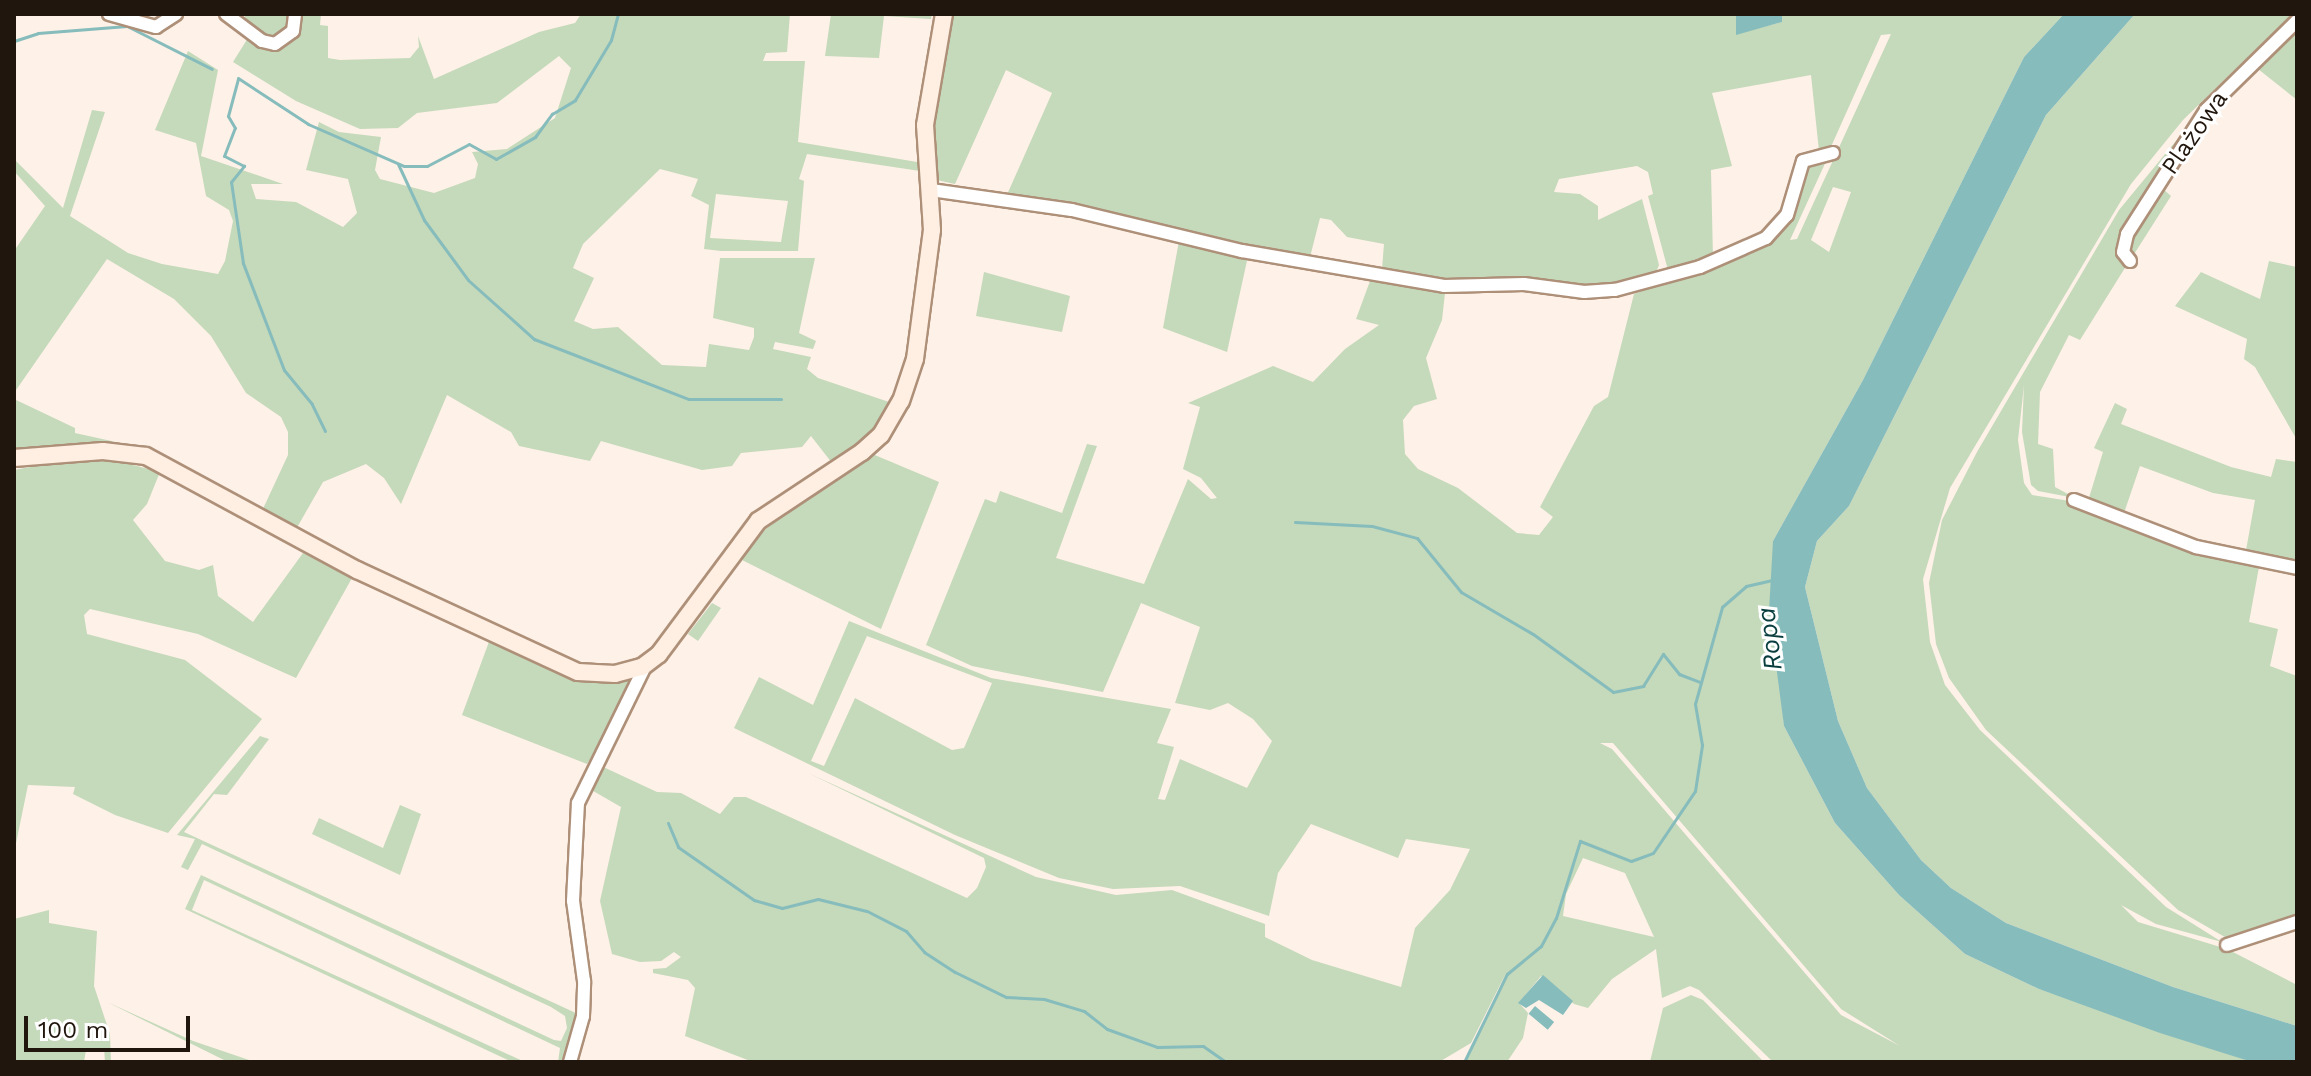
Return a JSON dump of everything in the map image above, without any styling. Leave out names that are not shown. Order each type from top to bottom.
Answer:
[{"type":"street","points":[[109,14],[156,27],[176,14]]},
{"type":"street","points":[[226,14],[262,41],[275,44],[293,31],[295,14]]},
{"type":"street","points":[[14,458],[103,451],[146,456],[357,570],[578,672],[615,674],[646,664],[659,654],[758,521],[862,452],[881,435],[899,405],[915,359],[932,230],[925,125],[944,14]]},
{"type":"street","name":"Plażowa","points":[[2130,261],[2123,252],[2127,234],[2207,109],[2297,21]]},
{"type":"street","points":[[931,190],[1072,210],[1242,251],[1444,286],[1524,284],[1584,292],[1615,290],[1700,267],[1766,238],[1787,215],[1803,161],[1833,153]]},
{"type":"street","points":[[2074,500],[2196,547],[2297,568]]},
{"type":"street","points":[[570,1062],[584,995],[573,901],[578,803],[646,664]]},
{"type":"street","points":[[2227,945],[2297,922]]},
{"type":"green space","points":[[244,14],[321,14],[320,25],[328,26],[328,58],[340,60],[410,58],[419,47],[418,36],[434,79],[539,32],[575,23],[581,14],[790,14],[787,52],[766,53],[763,61],[805,61],[798,142],[923,163],[920,171],[807,154],[799,179],[804,181],[798,251],[721,251],[704,249],[709,205],[691,196],[698,179],[660,169],[583,244],[573,268],[594,278],[574,321],[593,329],[618,327],[662,365],[706,367],[709,344],[749,350],[754,337],[754,328],[713,318],[720,258],[815,258],[799,333],[816,341],[813,349],[775,342],[773,349],[811,357],[807,369],[818,378],[892,403],[872,432],[832,463],[811,436],[802,447],[741,453],[732,466],[702,470],[601,441],[590,461],[519,446],[511,432],[447,395],[401,504],[384,478],[366,464],[323,482],[295,531],[262,511],[288,455],[288,432],[281,417],[246,393],[211,336],[174,299],[107,259],[14,393],[14,251],[45,206],[14,171],[14,159],[63,208],[92,110],[105,112],[70,216],[128,253],[162,264],[218,274],[225,261],[233,221],[229,210],[206,196],[196,143],[155,130],[188,51],[218,70],[201,156],[283,184],[251,184],[256,199],[296,202],[343,227],[357,213],[348,179],[306,170],[319,122],[339,132],[381,137],[375,170],[380,179],[434,193],[475,178],[478,164],[472,152],[507,149],[555,118],[571,68],[559,56],[497,103],[417,113],[398,128],[360,129],[296,101],[233,62],[251,33]],"holes":[[[716,194],[788,201],[781,242],[710,238]]]},
{"type":"green space","points":[[831,14],[932,14],[931,19],[884,16],[879,58],[825,56]]},
{"type":"green space","points":[[953,14],[1736,14],[1736,34],[1782,22],[1782,14],[2064,14],[2024,57],[1863,380],[1773,541],[1784,726],[1835,823],[1899,895],[1965,954],[2039,989],[2252,1062],[1773,1062],[1699,990],[1690,986],[1662,998],[1656,949],[1612,979],[1588,1008],[1574,1004],[1541,976],[1519,1003],[1528,1013],[1523,1038],[1507,1062],[1466,1062],[1506,973],[1471,1043],[1439,1062],[753,1062],[685,1036],[695,988],[688,980],[653,973],[653,969],[666,968],[681,957],[674,952],[661,961],[640,962],[612,954],[600,901],[621,807],[588,788],[599,765],[657,792],[681,793],[720,814],[734,797],[746,797],[967,898],[977,888],[986,867],[984,858],[808,773],[1036,877],[1116,895],[1172,890],[1265,924],[1265,937],[1312,960],[1401,987],[1415,928],[1450,890],[1470,849],[1406,839],[1398,858],[1311,824],[1278,873],[1269,916],[1180,886],[1113,889],[1059,878],[955,835],[734,728],[759,677],[813,705],[849,621],[991,678],[1171,709],[1157,743],[1174,747],[1158,799],[1165,800],[1180,759],[1247,788],[1272,741],[1253,719],[1228,703],[1210,710],[1175,703],[1200,627],[1141,603],[1103,692],[972,666],[926,645],[985,499],[996,503],[1000,491],[1062,513],[1087,444],[1097,446],[1056,558],[1144,584],[1188,479],[1211,499],[1217,498],[1201,478],[1183,469],[1200,407],[1188,403],[1273,366],[1313,382],[1345,349],[1379,325],[1356,319],[1373,273],[1445,293],[1442,320],[1426,358],[1437,399],[1414,406],[1403,420],[1405,454],[1418,469],[1458,488],[1517,533],[1539,535],[1553,517],[1540,507],[1594,406],[1608,397],[1634,294],[1764,247],[1789,218],[1807,163],[1828,157],[1790,240],[1797,239],[1891,34],[1881,35],[1830,149],[1819,151],[1811,75],[1712,93],[1732,166],[1711,170],[1713,258],[1668,270],[1648,196],[1653,194],[1648,172],[1637,166],[1559,179],[1554,192],[1580,194],[1598,206],[1598,220],[1642,199],[1659,265],[1654,277],[1640,281],[1579,286],[1506,279],[1442,283],[1382,269],[1384,244],[1347,237],[1331,220],[1320,218],[1310,257],[1248,249],[1006,197],[1052,93],[1006,70],[955,184],[937,180],[933,134]],"holes":[[[1833,187],[1851,192],[1829,252],[1811,240]],[[867,636],[992,683],[964,748],[952,750],[855,698],[824,766],[811,761]],[[1600,743],[1613,743],[1841,1009],[1900,1046],[1841,1015],[1612,749]],[[1583,858],[1625,873],[1654,937],[1563,916],[1566,894]]]},
{"type":"green space","points":[[2135,14],[2292,14],[2183,120],[2131,184],[1950,488],[1923,579],[1930,642],[1945,685],[1980,730],[2166,907],[2222,942],[2156,924],[2121,905],[2138,922],[2227,949],[2297,985],[2297,1026],[2173,987],[2006,923],[1951,888],[1921,860],[1867,788],[1838,721],[1805,587],[1817,541],[1849,506],[2046,115]]},
{"type":"green space","points":[[2297,24],[2297,100],[2253,65]]},
{"type":"green space","points":[[2194,119],[2125,230],[2128,263],[2080,340],[2069,335],[2040,392],[2038,444],[2053,449],[2055,487],[2075,498],[2038,491],[2031,485],[2022,432],[2024,385],[2018,440],[2024,483],[2032,495],[2070,501],[2205,554],[2259,567],[2249,622],[2278,629],[2270,666],[2297,676],[2297,918],[2230,940],[2178,910],[1986,730],[1949,678],[1936,644],[1929,583],[1942,520],[1977,452],[2119,210]]},
{"type":"green space","points":[[2162,188],[2171,196],[2131,259],[2127,238]]},
{"type":"green space","points":[[1179,241],[1248,256],[1227,352],[1163,328]]},
{"type":"green space","points":[[2269,261],[2297,267],[2297,440],[2255,367],[2244,359],[2247,339],[2175,306],[2201,272],[2260,299]]},
{"type":"green space","points":[[984,272],[1070,296],[1062,332],[976,316]]},
{"type":"green space","points":[[14,399],[75,428],[75,433],[125,444],[62,444],[14,451]]},
{"type":"green space","points":[[2115,403],[2127,409],[2121,424],[2231,467],[2271,477],[2276,459],[2297,462],[2297,563],[2245,556],[2255,500],[2213,493],[2140,466],[2123,516],[2088,501],[2103,452],[2094,448]]},
{"type":"green space","points":[[870,453],[939,482],[881,629],[742,560],[757,537],[783,514]]},
{"type":"green space","points":[[73,459],[114,460],[160,472],[147,504],[133,520],[165,561],[199,570],[213,565],[218,596],[253,622],[303,553],[352,578],[296,678],[198,634],[90,609],[84,615],[87,634],[185,660],[262,719],[168,833],[115,815],[73,794],[75,787],[28,785],[14,853],[14,470]]},
{"type":"green space","points":[[712,603],[721,608],[698,641],[688,634]]},
{"type":"green space","points":[[490,639],[586,681],[631,681],[622,709],[587,764],[462,715]]},
{"type":"green space","points":[[260,736],[269,739],[227,795],[214,794],[184,832],[578,1014],[568,1062],[558,1062],[560,1048],[204,880],[192,910],[525,1062],[512,1062],[185,909],[201,875],[554,1040],[561,1041],[567,1028],[565,1016],[551,1007],[202,844],[188,870],[181,867],[195,839],[177,835]]},
{"type":"green space","points":[[400,805],[421,814],[400,875],[312,834],[319,818],[383,848]]},
{"type":"green space","points":[[49,910],[49,923],[97,931],[94,986],[110,1034],[111,1062],[105,1062],[104,1048],[86,1050],[84,1062],[14,1062],[14,919]]},
{"type":"green space","points":[[1691,995],[1703,1000],[1764,1062],[1650,1062],[1663,1008]]},
{"type":"green space","points":[[107,1002],[193,1041],[255,1062],[228,1062]]},
{"type":"water","points":[[1736,14],[1782,14],[1782,22],[1736,35]]},
{"type":"water","points":[[2064,14],[2135,14],[2046,115],[1849,506],[1817,541],[1805,587],[1838,721],[1867,788],[1921,860],[1951,888],[2006,923],[2173,987],[2297,1026],[2297,1062],[2252,1062],[2160,1033],[2039,989],[1965,954],[1899,895],[1835,823],[1784,726],[1769,611],[1773,541],[1863,380],[2024,57]]},
{"type":"water","points":[[1543,975],[1573,1001],[1563,1015],[1539,1000],[1526,1008],[1518,1003]]},
{"type":"water","points":[[1535,1006],[1554,1022],[1548,1030],[1529,1014]]},
{"type":"waterway","points":[[325,431],[312,404],[284,370],[243,263],[231,182],[244,166],[224,156],[235,128],[228,116],[238,78],[308,124],[404,166],[427,166],[469,144],[496,159],[535,137],[552,114],[575,100],[611,40],[618,14]]},
{"type":"waterway","points":[[14,41],[38,33],[127,26],[212,69]]},
{"type":"waterway","points":[[398,164],[424,220],[468,280],[534,339],[689,399],[781,399]]},
{"type":"waterway","points":[[1295,522],[1372,526],[1417,538],[1461,592],[1533,634],[1613,692],[1643,686],[1663,654],[1679,674],[1700,682]]},
{"type":"waterway","points":[[1464,1062],[1507,974],[1541,946],[1556,918],[1580,841],[1631,861],[1653,853],[1695,791],[1702,745],[1695,704],[1722,607],[1746,586],[1773,580]]},
{"type":"waterway","points":[[668,823],[678,847],[754,900],[782,908],[818,899],[867,911],[906,931],[924,952],[955,972],[1006,997],[1044,999],[1084,1011],[1107,1029],[1157,1047],[1203,1046],[1226,1062]]},
{"type":"water label","name":"Ropa","points":[[1770,639]]}]
